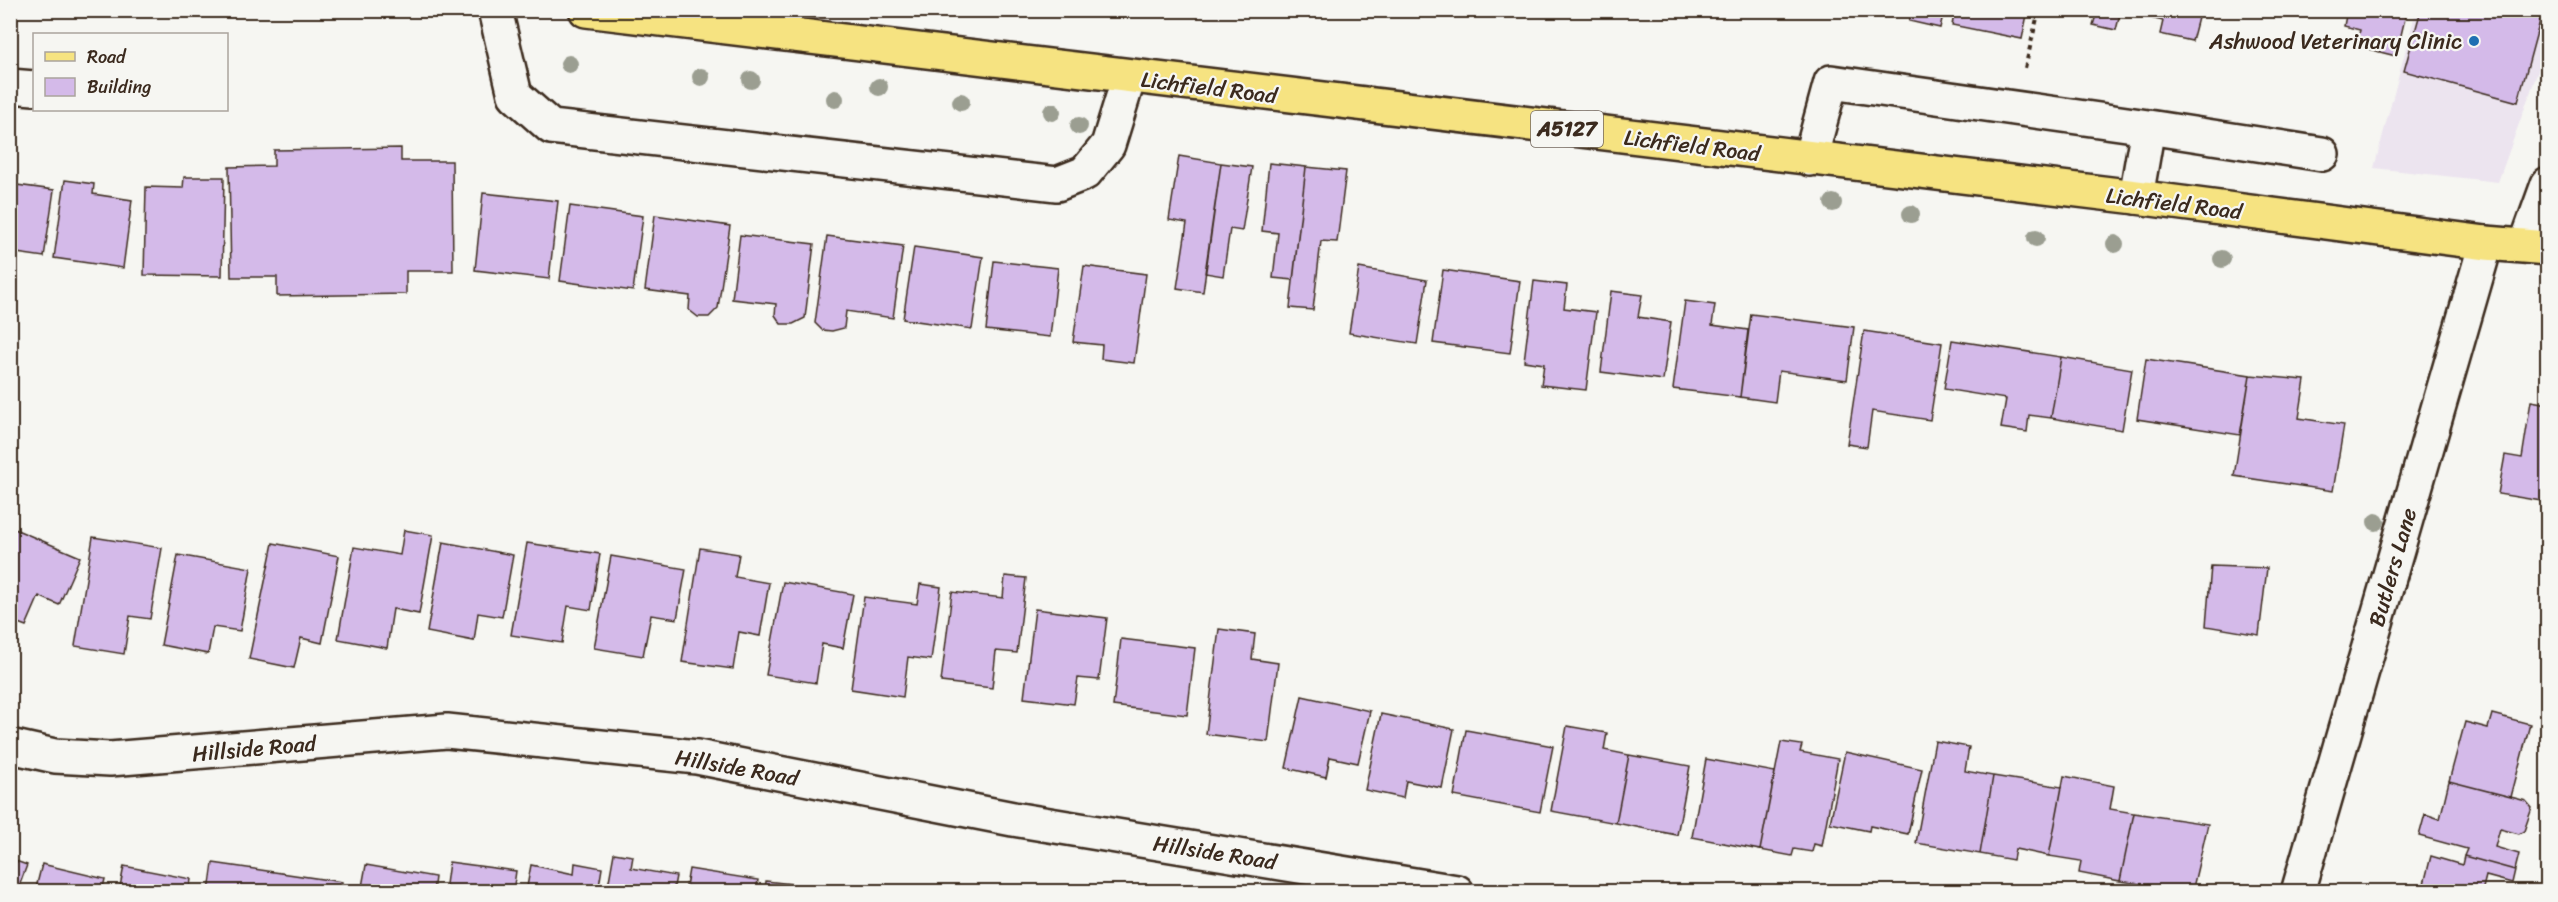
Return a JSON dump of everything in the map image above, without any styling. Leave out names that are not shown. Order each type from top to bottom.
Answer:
[{"type":"main road","name":"Lichfield Road","points":[[586,10],[2136,197],[2486,243],[2537,247]]},
{"type":"street","points":[[495,10],[515,95],[551,126],[1057,184],[1085,173],[1108,145],[1130,77]]},
{"type":"street","points":[[1809,159],[1831,82],[2322,154]]},
{"type":"street","points":[[10,86],[33,88]]},
{"type":"street","points":[[2136,197],[2148,127]]},
{"type":"street","points":[[2537,247],[2547,184]]},
{"type":"street","name":"Butlers Lane","points":[[2298,891],[2486,243]]},
{"type":"street","name":"Hillside Road","points":[[10,746],[55,756],[110,759],[447,731],[697,757],[1013,819],[1457,891]]},
{"type":"path","points":[[2014,108],[2039,10]]},
{"type":"shaded area","points":[[2416,11],[2547,11],[2547,46],[2498,182],[2374,168]]},
{"type":"building","points":[[1839,10],[1864,10],[1863,17]]},
{"type":"building","points":[[1912,10],[1944,10],[1940,28],[1909,21]]},
{"type":"building","points":[[1955,10],[2028,10],[2022,39],[1952,25]]},
{"type":"building","points":[[2092,10],[2121,10],[2116,30],[2093,25],[2097,12]]},
{"type":"building","points":[[2130,10],[2200,10],[2192,41],[2160,34],[2163,21],[2129,13]]},
{"type":"building","points":[[2347,10],[2407,10],[2396,56],[2356,46],[2360,30],[2344,26]]},
{"type":"building","name":"Ashwood Veterinary Clinic","points":[[2421,10],[2543,10],[2518,102],[2404,71]]},
{"type":"building","points":[[401,148],[401,161],[452,161],[453,271],[406,271],[406,294],[277,296],[277,277],[231,277],[229,167],[274,166],[274,150]]},
{"type":"building","points":[[1179,156],[1221,163],[1203,292],[1177,288],[1187,223],[1169,220]]},
{"type":"building","points":[[1221,163],[1252,167],[1242,231],[1230,229],[1223,276],[1205,273]]},
{"type":"building","points":[[1269,163],[1306,167],[1293,280],[1273,278],[1278,233],[1262,231]]},
{"type":"building","points":[[1306,167],[1346,171],[1337,242],[1321,241],[1313,310],[1290,308]]},
{"type":"building","points":[[10,175],[18,176],[17,185],[54,190],[44,257],[10,252]]},
{"type":"building","points":[[184,177],[224,177],[222,276],[144,275],[146,187],[183,188]]},
{"type":"building","points":[[65,180],[94,184],[93,194],[132,200],[123,268],[54,258]]},
{"type":"building","points":[[483,193],[558,201],[549,279],[475,270]]},
{"type":"building","points":[[570,206],[643,216],[633,291],[560,281]]},
{"type":"building","points":[[655,215],[730,226],[718,308],[709,317],[698,317],[689,310],[690,296],[645,290]]},
{"type":"building","points":[[740,235],[814,244],[805,318],[793,324],[781,324],[775,315],[776,304],[732,299]]},
{"type":"building","points":[[827,236],[903,246],[893,318],[846,311],[844,328],[832,331],[822,330],[815,323]]},
{"type":"building","points":[[914,247],[983,257],[972,329],[903,319]]},
{"type":"building","points":[[994,261],[1058,268],[1050,337],[986,330]]},
{"type":"building","points":[[1084,266],[1146,274],[1134,363],[1101,359],[1102,345],[1073,342]]},
{"type":"building","points":[[1359,268],[1427,280],[1417,344],[1349,333]]},
{"type":"building","points":[[1443,270],[1520,281],[1510,353],[1433,343]]},
{"type":"building","points":[[1534,281],[1567,285],[1564,308],[1596,312],[1586,390],[1541,385],[1544,364],[1524,361]]},
{"type":"building","points":[[1611,291],[1642,295],[1638,317],[1671,322],[1663,380],[1601,372]]},
{"type":"building","points":[[1685,301],[1715,305],[1712,325],[1748,330],[1740,397],[1673,389]]},
{"type":"building","points":[[1751,314],[1854,327],[1847,380],[1779,371],[1775,402],[1740,397]]},
{"type":"building","points":[[1864,331],[1942,343],[1930,420],[1872,411],[1867,447],[1847,444]]},
{"type":"building","points":[[1952,340],[2061,357],[2051,418],[2029,415],[2027,432],[2001,428],[2006,399],[1944,389]]},
{"type":"building","points":[[2061,357],[2132,369],[2122,430],[2051,418]]},
{"type":"building","points":[[2146,359],[2250,375],[2240,435],[2137,419]]},
{"type":"building","points":[[2250,375],[2305,380],[2299,418],[2344,425],[2333,491],[2234,476]]},
{"type":"building","points":[[2531,401],[2548,404],[2548,502],[2498,494],[2505,455],[2522,458]]},
{"type":"building","points":[[10,527],[80,557],[59,605],[39,596],[26,626],[10,620]]},
{"type":"building","points":[[404,530],[433,535],[419,614],[393,609],[387,648],[338,639],[354,547],[400,555]]},
{"type":"building","points":[[93,537],[162,548],[150,619],[130,616],[124,654],[75,646]]},
{"type":"building","points":[[443,542],[513,555],[502,617],[478,613],[474,641],[427,632]]},
{"type":"building","points":[[273,543],[339,556],[322,643],[301,638],[294,668],[249,659]]},
{"type":"building","points":[[527,543],[600,554],[591,610],[568,606],[562,643],[511,635]]},
{"type":"building","points":[[700,548],[739,554],[735,577],[769,583],[760,636],[739,632],[733,669],[682,662]]},
{"type":"building","points":[[178,555],[251,568],[240,631],[213,627],[208,654],[161,645]]},
{"type":"building","points":[[611,556],[686,569],[677,619],[651,615],[643,656],[594,648]]},
{"type":"building","points":[[2211,566],[2267,568],[2259,635],[2206,626]]},
{"type":"building","points":[[1005,576],[1026,578],[1017,653],[996,651],[992,688],[941,682],[952,592],[1003,598]]},
{"type":"building","points":[[783,582],[853,594],[843,648],[822,644],[816,683],[766,675]]},
{"type":"building","points":[[920,584],[941,587],[931,660],[908,657],[903,697],[851,689],[864,597],[917,604]]},
{"type":"building","points":[[1035,609],[1107,618],[1099,680],[1078,678],[1074,704],[1024,698]]},
{"type":"building","points":[[1219,629],[1255,634],[1252,659],[1278,663],[1268,742],[1206,734]]},
{"type":"building","points":[[1121,639],[1195,648],[1187,715],[1113,706]]},
{"type":"building","points":[[1302,696],[1370,711],[1358,763],[1330,757],[1326,777],[1286,768]]},
{"type":"building","points":[[1381,714],[1454,729],[1442,788],[1406,781],[1403,798],[1365,790]]},
{"type":"building","points":[[2492,714],[2530,724],[2511,797],[2449,781],[2465,722],[2488,728]]},
{"type":"building","points":[[1567,726],[1607,733],[1604,750],[1629,755],[1616,823],[1551,811]]},
{"type":"building","points":[[1466,730],[1553,746],[1540,812],[1454,796]]},
{"type":"building","points":[[1935,741],[1969,747],[1965,771],[1993,776],[1980,854],[1916,843]]},
{"type":"building","points":[[1781,742],[1802,745],[1800,752],[1838,759],[1822,846],[1814,844],[1812,852],[1794,849],[1792,856],[1760,850]]},
{"type":"building","points":[[1845,752],[1922,769],[1908,834],[1870,826],[1869,831],[1830,823]]},
{"type":"building","points":[[1629,755],[1690,766],[1677,835],[1616,823]]},
{"type":"building","points":[[1706,759],[1775,772],[1760,850],[1692,837]]},
{"type":"building","points":[[1993,776],[2062,787],[2049,856],[2015,849],[2013,860],[1980,854]]},
{"type":"building","points":[[2064,776],[2114,786],[2110,809],[2134,813],[2120,881],[2079,873],[2081,861],[2049,856]]},
{"type":"building","points":[[2449,781],[2526,801],[2532,808],[2524,831],[2519,834],[2500,829],[2495,847],[2519,854],[2515,870],[2464,856],[2467,849],[2419,836],[2425,814],[2440,819]]},
{"type":"building","points":[[2134,813],[2208,824],[2192,892],[2120,881]]},
{"type":"building","points":[[614,853],[633,856],[631,868],[676,876],[673,892],[607,892]]},
{"type":"building","points":[[2431,856],[2462,865],[2464,856],[2515,870],[2512,883],[2486,876],[2482,892],[2422,892]]},
{"type":"building","points":[[10,859],[27,865],[17,892],[10,892]]},
{"type":"building","points":[[449,862],[516,871],[513,892],[445,892]]},
{"type":"building","points":[[213,863],[342,882],[341,892],[209,892]]},
{"type":"building","points":[[575,863],[602,868],[598,892],[526,892],[531,865],[574,874]]},
{"type":"building","points":[[42,864],[105,879],[102,892],[35,892]]},
{"type":"building","points":[[366,865],[435,877],[433,892],[361,892]]},
{"type":"building","points":[[124,866],[191,879],[189,892],[119,892]]},
{"type":"building","points":[[689,869],[758,880],[756,892],[685,892]]},
{"type":"building","points":[[766,881],[826,888],[826,892],[765,892]]},
{"type":"place","name":"Ashwood Veterinary Clinic","points":[[2474,41]]}]
